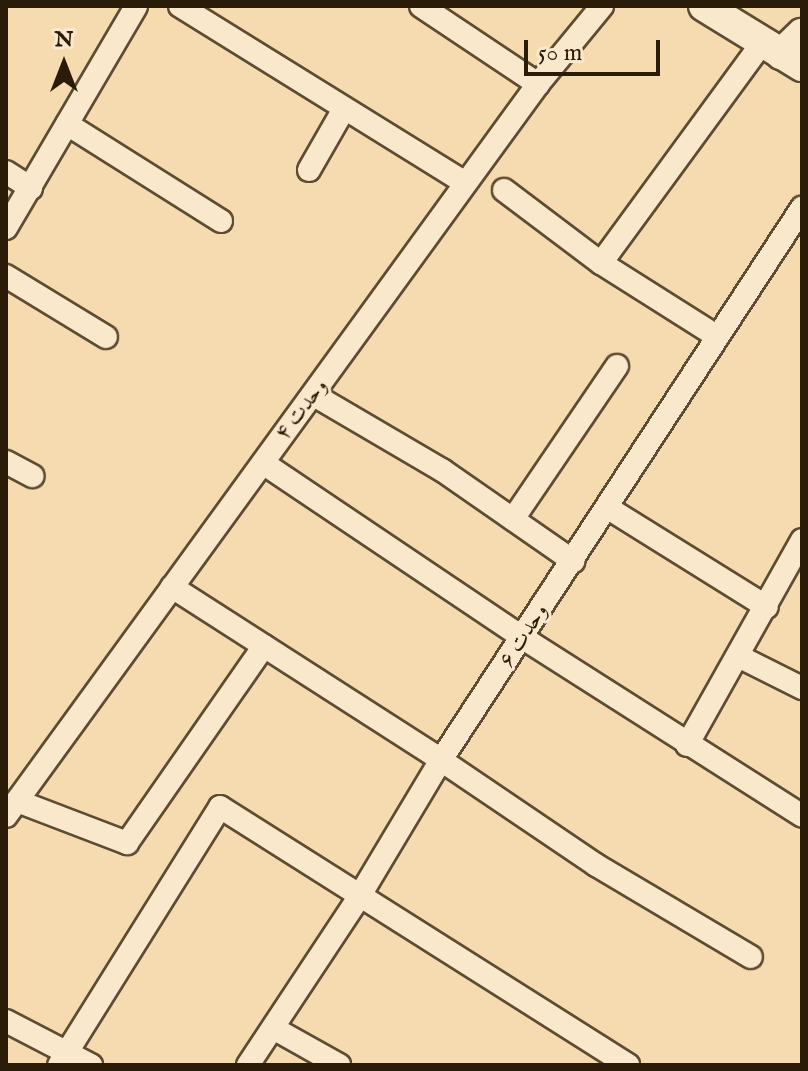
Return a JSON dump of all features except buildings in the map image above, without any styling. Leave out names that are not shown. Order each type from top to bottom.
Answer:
[{"type":"street","points":[[6,228],[136,6]]},
{"type":"street","points":[[180,6],[466,183]]},
{"type":"street","points":[[421,6],[538,84]]},
{"type":"street","name":"وحدت ۴","points":[[12,808],[538,84],[602,6]]},
{"type":"street","points":[[601,263],[787,49],[704,6]]},
{"type":"street","points":[[309,170],[344,109]]},
{"type":"street","points":[[67,124],[221,221]]},
{"type":"street","points":[[6,172],[31,188]]},
{"type":"street","points":[[504,190],[601,263],[718,337]]},
{"type":"street","name":"وحدت ۶","points":[[248,1065],[359,897],[441,760],[802,208]]},
{"type":"street","points":[[6,276],[106,337]]},
{"type":"street","points":[[513,519],[617,366]]},
{"type":"street","points":[[314,395],[442,470],[573,561]]},
{"type":"street","points":[[6,462],[32,476]]},
{"type":"street","points":[[263,463],[523,638],[802,816]]},
{"type":"street","points":[[608,508],[767,607]]},
{"type":"street","points":[[687,745],[802,540]]},
{"type":"street","points":[[172,587],[441,760],[596,865],[751,957]]},
{"type":"street","points":[[12,808],[127,843],[264,646]]},
{"type":"street","points":[[738,656],[802,688]]},
{"type":"street","points":[[63,1058],[220,807],[628,1065]]},
{"type":"street","points":[[6,1021],[63,1058],[91,1065]]},
{"type":"street","points":[[273,1028],[339,1065]]}]
